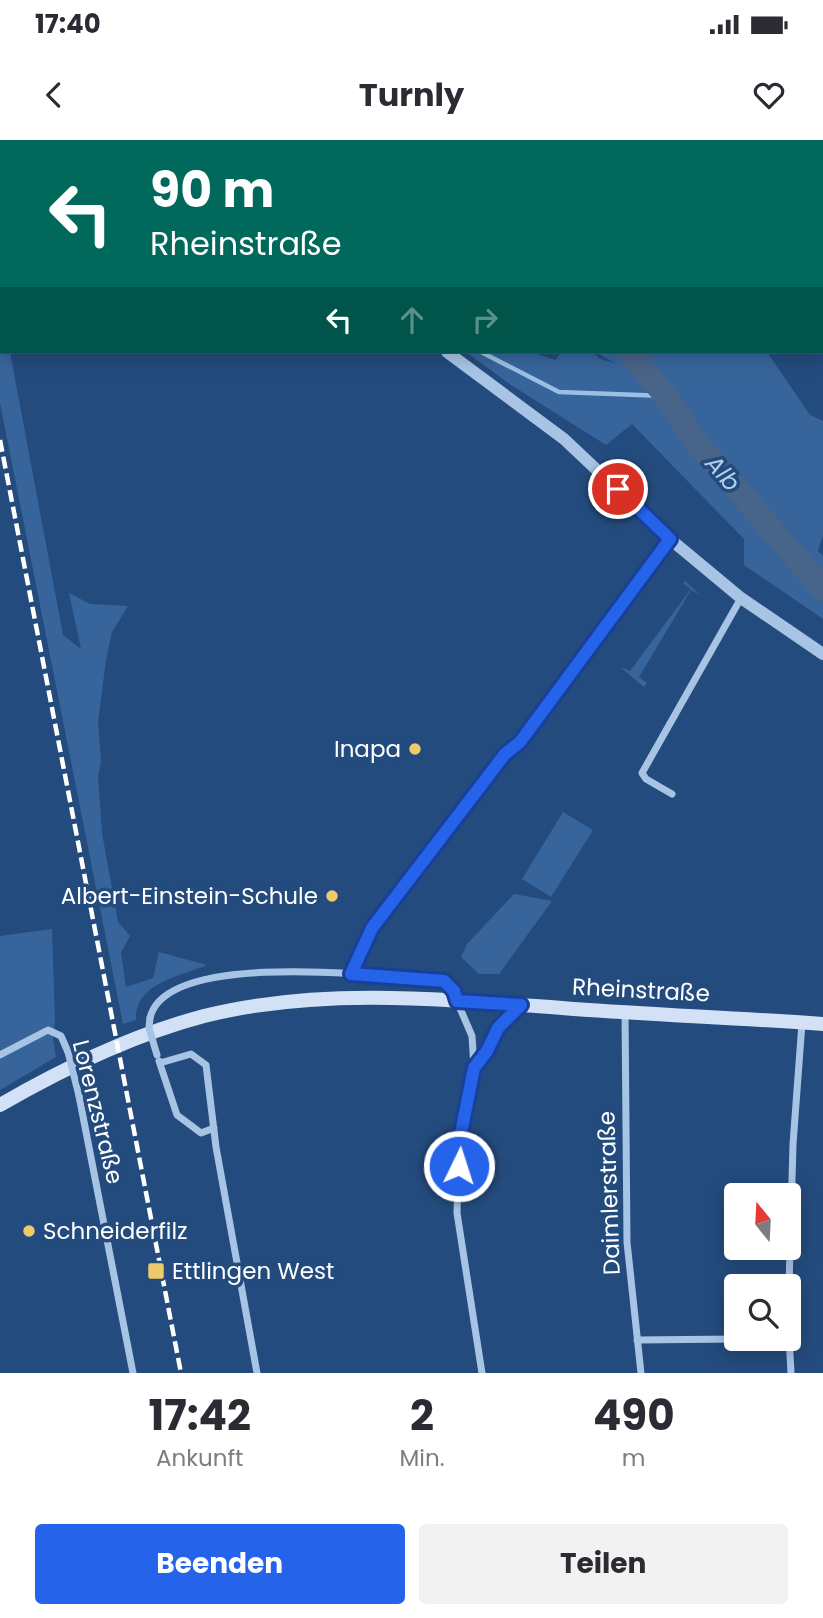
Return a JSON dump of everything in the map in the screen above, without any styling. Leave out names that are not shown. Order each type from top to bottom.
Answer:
[{"type":"main road","name":"Rheinstraße","points":[[0,1105],[43,1080],[99,1053],[204,1017],[257,1007],[349,998],[457,1001],[823,1024]]},
{"type":"street","points":[[450,354],[564,439],[670,539],[741,598],[823,654]]},
{"type":"street","points":[[351,974],[372,928],[505,754],[520,742],[670,539]]},
{"type":"street","points":[[672,794],[646,779],[642,773],[741,598]]},
{"type":"street","points":[[214,1128],[201,1133],[177,1115],[149,1028],[156,1006],[164,998],[202,978],[240,972],[351,974],[444,981],[454,991],[470,1027],[474,1068],[459,1143],[457,1213],[482,1373]]},
{"type":"street","points":[[474,1068],[487,1051],[498,1028],[521,1005]]},
{"type":"street","name":"Daimlerstraße","points":[[625,1011],[626,1242],[641,1373]]},
{"type":"street","points":[[789,1274],[793,1144],[802,1023]]},
{"type":"street","name":"Lorenzstraße","points":[[0,1055],[48,1030],[61,1036],[68,1052],[133,1373]]},
{"type":"street","points":[[0,1045],[13,1047]]},
{"type":"street","points":[[158,1059],[191,1054],[206,1065],[214,1128],[257,1373]]},
{"type":"street","points":[[637,1340],[724,1339]]},
{"type":"street","points":[[790,1351],[791,1373]]},
{"type":"shaded area","points":[[0,354],[10,354],[63,635],[81,649],[69,593],[90,604],[128,606],[112,632],[98,722],[102,833],[118,922],[130,936],[121,953],[126,987],[153,978],[159,952],[207,965],[160,983],[150,990],[143,997],[136,1020],[123,1024],[0,403]]},
{"type":"shaded area","points":[[469,354],[538,354],[555,360],[560,354],[595,354],[616,364],[599,354],[768,354],[810,415],[823,421],[823,535],[818,551],[823,556],[823,619],[744,565],[744,539],[632,424],[606,445],[511,385]]},
{"type":"shaded area","points":[[685,581],[700,595],[691,590],[639,677],[647,683],[644,687],[620,667],[630,671],[691,589],[683,583]]},
{"type":"shaded area","points":[[563,812],[593,830],[551,897],[522,879]]},
{"type":"shaded area","points":[[514,894],[552,901],[499,974],[479,974],[461,957],[467,944]]},
{"type":"shaded area","points":[[52,929],[55,1022],[53,1039],[56,1057],[0,1090],[0,936]]},
{"type":"waterway","points":[[485,354],[559,392],[666,396]]},
{"type":"waterway","name":"Alb","points":[[631,354],[666,396],[695,441],[823,589]]},
{"type":"railway","points":[[0,440],[181,1373]]},
{"type":"place","name":"Inapa","points":[[415,749]]},
{"type":"place","name":"Albert-Einstein-Schule","points":[[332,896]]},
{"type":"place","name":"Schneiderfilz","points":[[29,1231]]},
{"type":"place","name":"Ettlingen West","points":[[156,1271]]},
{"type":"route","points":[[459,1166],[459,1143],[474,1068],[483,1058],[506,1017],[521,1005],[457,1001],[454,991],[444,981],[351,974],[372,928],[505,754],[520,742],[670,539],[618,489]]}]
